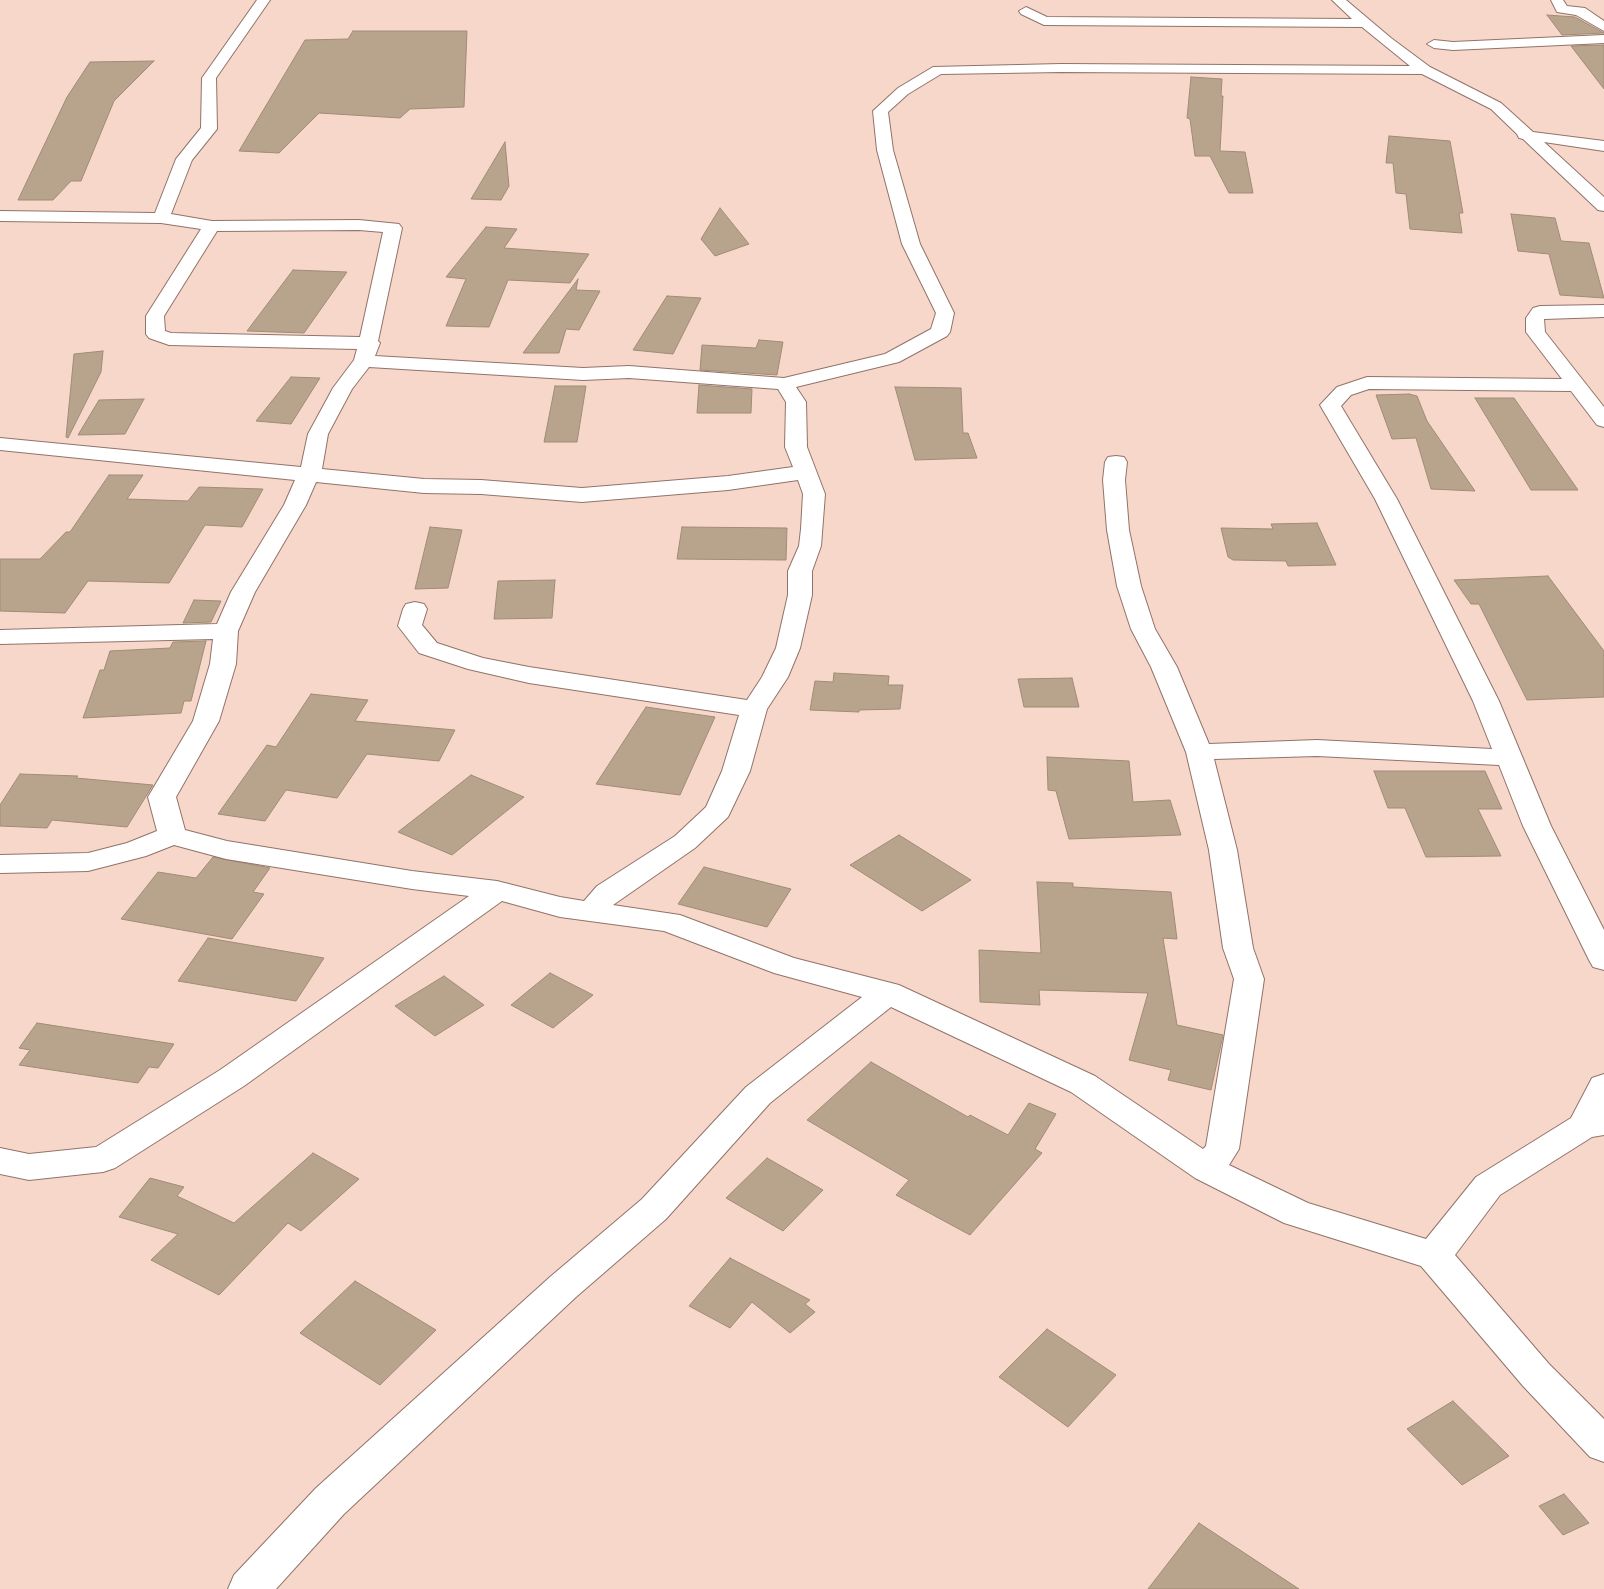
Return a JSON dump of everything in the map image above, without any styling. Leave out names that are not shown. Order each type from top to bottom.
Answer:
[{"type":"street","points":[[161,218],[184,159],[209,129],[209,78],[264,0]]},
{"type":"street","points":[[1338,0],[1364,23],[1425,70],[1496,106],[1604,206]]},
{"type":"street","points":[[1557,0],[1562,9],[1580,11],[1604,27]]},
{"type":"street","points":[[1026,11],[1044,21],[1364,23]]},
{"type":"street","points":[[1434,44],[1453,46],[1604,39]]},
{"type":"street","points":[[212,226],[155,316],[156,334],[169,339],[367,352],[583,374],[629,372],[784,384],[892,358],[940,332],[945,313],[912,244],[886,150],[880,111],[903,91],[938,70],[1061,68],[1425,70]]},
{"type":"street","points":[[1450,83],[1479,114]]},
{"type":"street","points":[[1492,126],[1528,136],[1604,146]]},
{"type":"street","points":[[0,216],[161,218],[212,226],[359,225],[393,228],[367,352],[342,388],[318,434],[308,475],[295,505],[243,592],[226,630],[223,664],[206,721],[162,797],[172,836]]},
{"type":"street","points":[[1604,311],[1540,312],[1535,318],[1536,332],[1604,421]]},
{"type":"street","points":[[1577,385],[1367,383],[1344,392],[1330,405],[1386,499],[1486,701],[1537,826],[1604,960]]},
{"type":"street","points":[[591,911],[607,893],[685,842],[718,810],[736,771],[754,709],[775,677],[788,648],[800,595],[800,571],[810,546],[814,494],[796,447],[796,402],[784,384]]},
{"type":"street","points":[[0,444],[424,486],[481,487],[582,494],[728,483],[805,472]]},
{"type":"street","points":[[1116,462],[1114,480],[1118,530],[1129,586],[1143,629],[1164,667],[1177,704],[1200,752],[1223,850],[1236,939],[1249,978],[1222,1149],[1208,1169]]},
{"type":"street","points":[[415,609],[410,626],[428,648],[477,664],[529,675],[754,709]]},
{"type":"street","points":[[0,637],[226,630]]},
{"type":"street","points":[[1200,752],[1317,748],[1510,758]]},
{"type":"street","points":[[0,864],[88,862],[136,850],[172,836],[226,850],[412,880],[497,890],[560,907],[669,922],[785,966],[888,993],[1083,1084],[1208,1169],[1296,1213],[1434,1256],[1536,1375],[1604,1445]]},
{"type":"street","points":[[0,1161],[29,1166],[103,1159],[232,1078],[497,890]]},
{"type":"street","points":[[249,1589],[330,1501],[556,1294],[654,1209],[758,1095],[888,993]]},
{"type":"street","points":[[1434,1256],[1488,1186],[1594,1124],[1604,1086]]},
{"type":"building","points":[[1547,15],[1575,17],[1604,33],[1562,35]]},
{"type":"building","points":[[353,31],[467,31],[464,107],[410,109],[400,118],[319,113],[279,153],[239,151],[305,40],[348,39]]},
{"type":"building","points":[[1604,45],[1604,89],[1571,46]]},
{"type":"building","points":[[154,61],[114,101],[81,181],[71,181],[53,200],[18,200],[67,97],[90,62]]},
{"type":"building","points":[[1191,77],[1222,79],[1220,151],[1245,152],[1253,193],[1229,193],[1210,156],[1195,156],[1190,119],[1187,118]]},
{"type":"building","points":[[1389,136],[1450,141],[1463,213],[1459,213],[1462,233],[1410,229],[1406,194],[1396,193],[1393,163],[1386,163]]},
{"type":"building","points":[[505,142],[509,186],[501,200],[471,199]]},
{"type":"building","points":[[720,208],[749,244],[715,256],[701,239]]},
{"type":"building","points":[[1511,214],[1555,218],[1561,241],[1589,243],[1604,298],[1560,295],[1549,254],[1518,251]]},
{"type":"building","points":[[486,227],[517,229],[504,248],[589,254],[570,283],[508,280],[489,327],[446,326],[466,279],[446,277]]},
{"type":"building","points":[[293,270],[347,272],[304,333],[247,331]]},
{"type":"building","points":[[578,279],[576,290],[600,291],[579,330],[566,329],[559,353],[523,353]]},
{"type":"building","points":[[667,296],[701,298],[673,354],[633,350]]},
{"type":"building","points":[[759,340],[783,342],[777,375],[700,370],[702,345],[756,348]]},
{"type":"building","points":[[103,351],[101,372],[68,438],[66,437],[74,354]]},
{"type":"building","points":[[291,377],[320,378],[291,424],[256,421]]},
{"type":"building","points":[[699,385],[752,389],[751,413],[697,413]]},
{"type":"building","points":[[555,386],[586,386],[577,442],[544,442]]},
{"type":"building","points":[[895,387],[961,388],[963,433],[968,433],[977,458],[915,460]]},
{"type":"building","points":[[1409,394],[1417,396],[1427,421],[1475,491],[1431,489],[1416,438],[1392,439],[1376,395]]},
{"type":"building","points":[[1475,398],[1514,398],[1578,490],[1531,490]]},
{"type":"building","points":[[144,399],[125,434],[78,435],[99,400]]},
{"type":"building","points":[[109,475],[143,475],[127,499],[188,501],[199,487],[263,489],[242,527],[205,525],[169,583],[88,581],[65,613],[0,611],[0,559],[40,559],[66,532],[70,532]]},
{"type":"building","points":[[1317,523],[1336,565],[1288,566],[1286,561],[1233,560],[1228,557],[1221,528],[1273,529],[1271,524]]},
{"type":"building","points":[[430,527],[462,530],[448,588],[415,589]]},
{"type":"building","points":[[682,527],[787,528],[786,560],[677,559]]},
{"type":"building","points":[[1548,576],[1604,651],[1604,697],[1527,700],[1479,604],[1471,604],[1454,580]]},
{"type":"building","points":[[555,580],[552,618],[494,619],[498,581]]},
{"type":"building","points":[[194,600],[221,601],[211,622],[183,623]]},
{"type":"building","points":[[206,641],[191,701],[184,701],[181,713],[83,718],[100,670],[104,670],[110,651],[170,648],[173,642]]},
{"type":"building","points":[[834,673],[889,676],[888,685],[903,685],[900,709],[859,710],[859,712],[810,710],[815,681],[833,682]]},
{"type":"building","points":[[1072,678],[1079,707],[1024,707],[1018,679]]},
{"type":"building","points":[[311,694],[368,700],[355,721],[455,730],[439,761],[367,754],[337,798],[286,790],[265,821],[218,814],[267,745],[276,747]]},
{"type":"building","points":[[646,707],[715,717],[680,795],[596,784]]},
{"type":"building","points":[[1047,757],[1129,761],[1133,802],[1170,800],[1181,835],[1069,839],[1056,791],[1048,790]]},
{"type":"building","points":[[1374,771],[1485,771],[1502,809],[1478,809],[1501,856],[1426,857],[1405,808],[1388,808]]},
{"type":"building","points":[[20,774],[78,776],[76,778],[153,785],[127,827],[52,820],[47,828],[0,826],[0,805]]},
{"type":"building","points":[[471,775],[524,797],[452,855],[398,832]]},
{"type":"building","points":[[899,835],[971,880],[922,911],[850,865]]},
{"type":"building","points":[[213,857],[270,868],[253,892],[264,894],[232,939],[121,919],[158,872],[196,878]]},
{"type":"building","points":[[704,867],[791,889],[767,927],[678,904]]},
{"type":"building","points":[[1037,882],[1073,883],[1073,887],[1171,892],[1177,939],[1163,938],[1177,1025],[1223,1035],[1211,1090],[1168,1080],[1171,1070],[1129,1060],[1148,993],[1039,990],[1040,1005],[980,1002],[979,950],[1041,953]]},
{"type":"building","points":[[208,938],[324,958],[296,1001],[178,981]]},
{"type":"building","points":[[550,973],[593,995],[553,1028],[511,1005]]},
{"type":"building","points":[[444,976],[484,1005],[435,1036],[395,1006]]},
{"type":"building","points":[[37,1023],[174,1044],[158,1068],[149,1067],[138,1083],[19,1065],[30,1050],[19,1048]]},
{"type":"building","points":[[871,1062],[968,1117],[970,1115],[1008,1135],[1029,1103],[1056,1114],[1035,1149],[1042,1153],[970,1235],[896,1195],[909,1180],[807,1120]]},
{"type":"building","points":[[313,1153],[359,1179],[301,1231],[288,1223],[219,1295],[151,1260],[178,1234],[119,1217],[150,1178],[184,1187],[177,1196],[234,1223]]},
{"type":"building","points":[[767,1158],[823,1190],[783,1231],[726,1198]]},
{"type":"building","points":[[730,1258],[810,1300],[805,1304],[815,1312],[790,1333],[752,1302],[730,1328],[689,1306]]},
{"type":"building","points":[[355,1281],[436,1330],[380,1385],[300,1333]]},
{"type":"building","points":[[1047,1329],[1116,1375],[1068,1427],[999,1377]]},
{"type":"building","points":[[1453,1401],[1509,1456],[1462,1485],[1407,1429]]},
{"type":"building","points":[[1564,1494],[1589,1523],[1563,1535],[1539,1506]]},
{"type":"building","points":[[1199,1523],[1299,1589],[1148,1589]]}]
